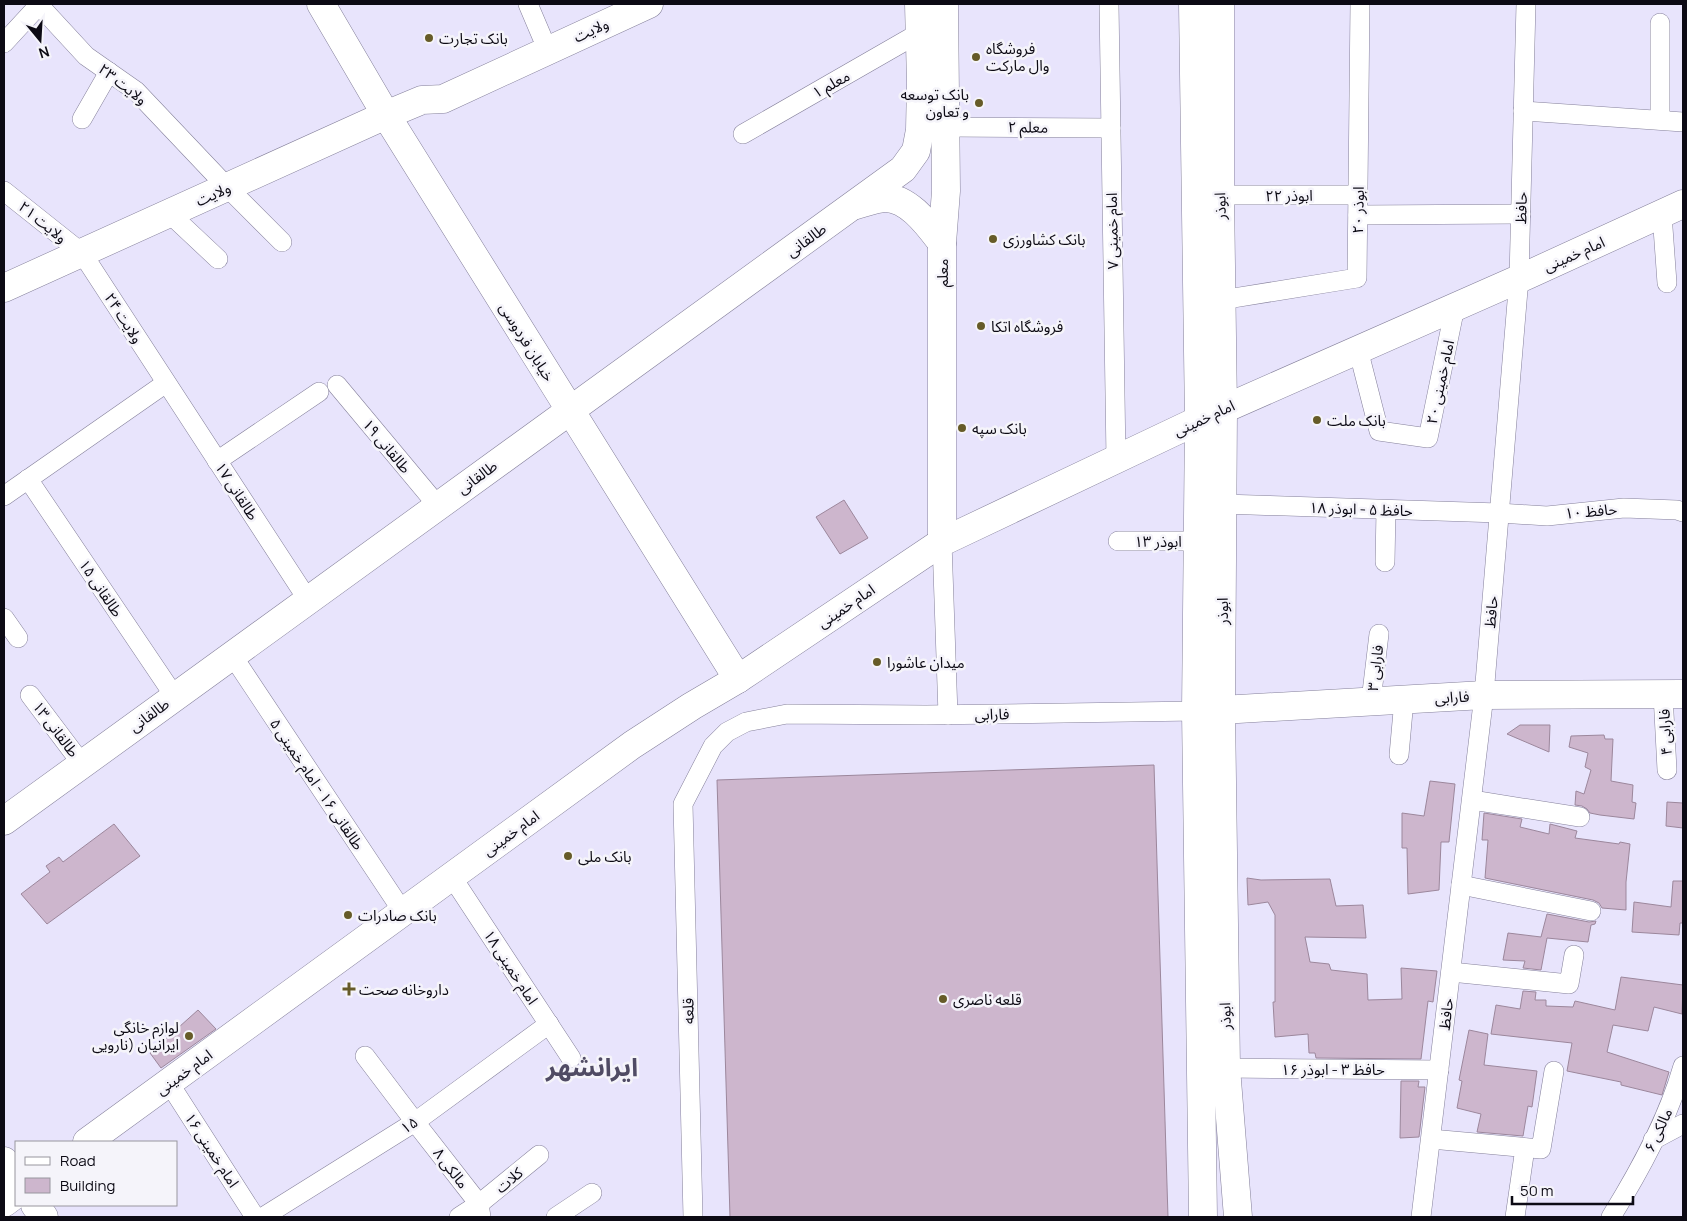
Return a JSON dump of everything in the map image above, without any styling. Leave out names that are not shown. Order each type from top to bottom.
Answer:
[{"type":"main road","name":"خیابان فردوسی","points":[[321,4],[386,114],[569,410],[738,678]]},
{"type":"main road","name":"ولایت","points":[[422,100],[437,85],[615,4]]},
{"type":"main road","name":"ولایت","points":[[4,288],[386,114],[422,100],[443,99],[649,4]]},
{"type":"main road","points":[[919,4],[919,33]]},
{"type":"main road","name":"معلم","points":[[942,542],[942,243],[946,191],[944,4]]},
{"type":"main road","name":"ابوذر","points":[[1193,4],[1211,414],[1222,504],[1209,710],[1203,1217]]},
{"type":"main road","name":"ابوذر","points":[[1220,4],[1221,300],[1198,541],[1209,710],[1226,1068],[1238,1217]]},
{"type":"main road","name":"طالقانی","points":[[4,821],[903,169],[916,151],[920,114],[919,33]]},
{"type":"main road","points":[[854,205],[885,198],[901,202],[918,213],[942,243]]},
{"type":"main road","name":"امام خمینی","points":[[88,1141],[632,745],[738,678],[942,542],[1211,414],[1673,209]]},
{"type":"main road","name":"فارابی","points":[[1209,710],[1484,695],[1673,694]]},
{"type":"main road","points":[[4,1161],[15,1177]]},
{"type":"main road","points":[[4,1203],[15,1195]]},
{"type":"main road","points":[[36,1206],[44,1217]]},
{"type":"street","points":[[4,43],[38,4]]},
{"type":"street","name":"ولایت ۲۳","points":[[38,4],[86,56],[136,91],[282,242]]},
{"type":"street","points":[[528,4],[542,37]]},
{"type":"street","name":"امام خمینی ۷","points":[[1109,4],[1116,459]]},
{"type":"street","name":"ابوذر ۲۰","points":[[1221,300],[1357,278],[1360,4]]},
{"type":"street","name":"حافظ","points":[[1421,1217],[1484,695],[1519,278],[1526,4]]},
{"type":"street","points":[[1660,23],[1660,120]]},
{"type":"street","name":"معلم ۱","points":[[743,134],[919,33]]},
{"type":"street","points":[[82,119],[109,72]]},
{"type":"street","points":[[1523,111],[1683,122]]},
{"type":"street","name":"معلم ۲","points":[[946,127],[1111,128]]},
{"type":"street","name":"ولایت ۲۱","points":[[4,190],[82,253]]},
{"type":"street","name":"ابوذر ۲۲","points":[[1220,196],[1358,195]]},
{"type":"street","points":[[1667,283],[1673,209]]},
{"type":"street","points":[[169,214],[218,259]]},
{"type":"street","points":[[1358,215],[1521,214]]},
{"type":"street","name":"ولایت ۲۴","points":[[82,253],[166,383]]},
{"type":"street","name":"امام خمینی ۲۰","points":[[1358,349],[1379,431],[1428,438],[1455,306]]},
{"type":"street","points":[[4,496],[166,383]]},
{"type":"street","name":"طالقانی ۱۷","points":[[166,383],[308,600]]},
{"type":"street","name":"طالقانی ۱۹","points":[[337,385],[438,506]]},
{"type":"street","points":[[218,461],[319,392]]},
{"type":"street","name":"طالقانی ۱۵","points":[[28,479],[175,697]]},
{"type":"street","name":"حافظ ۵ - ابوذر ۱۸","points":[[1222,504],[1499,513]]},
{"type":"street","name":"حافظ ۱۰","points":[[1499,513],[1547,516],[1624,508],[1677,510],[1683,512]]},
{"type":"street","points":[[1385,562],[1386,510]]},
{"type":"street","name":"ابوذر ۱۳","points":[[1118,541],[1198,541]]},
{"type":"street","points":[[942,542],[948,715]]},
{"type":"street","points":[[4,618],[18,638]]},
{"type":"street","name":"فارابی ۳","points":[[1371,701],[1379,634]]},
{"type":"street","name":"طالقانی ۱۶ - امام خمینی ۵","points":[[232,656],[403,912]]},
{"type":"street","name":"فارابی ۴","points":[[1667,770],[1673,694]]},
{"type":"street","name":"طالقانی ۱۳","points":[[30,695],[82,764]]},
{"type":"street","points":[[1399,755],[1404,700]]},
{"type":"street","name":"فارابی","points":[[683,804],[713,746],[727,732],[746,722],[787,714],[948,715],[1209,710]]},
{"type":"street","points":[[1472,800],[1580,817]]},
{"type":"street","name":"قلعه","points":[[683,804],[693,1217]]},
{"type":"street","name":"امام خمینی ۱۸","points":[[452,877],[571,1058]]},
{"type":"street","points":[[1462,885],[1591,911]]},
{"type":"street","points":[[1451,972],[1569,984],[1574,955]]},
{"type":"street","name":"۱۵","points":[[263,1217],[415,1122],[549,1024]]},
{"type":"street","name":"مالکی ۸","points":[[365,1056],[480,1211]]},
{"type":"street","name":"مالکی ۶","points":[[1611,1217],[1636,1177],[1676,1090],[1683,1066]]},
{"type":"street","name":"حافظ ۳ - ابوذر ۱۶","points":[[1226,1068],[1440,1070]]},
{"type":"street","points":[[1431,1139],[1541,1150],[1554,1071]]},
{"type":"street","name":"امام خمینی ۱۶","points":[[169,1083],[255,1217]]},
{"type":"street","points":[[1653,1140],[1683,1124]]},
{"type":"street","points":[[1515,1217],[1525,1148]]},
{"type":"street","name":"کلات","points":[[459,1217],[480,1211],[539,1155]]},
{"type":"street","points":[[556,1217],[592,1193]]},
{"type":"building","points":[[844,500],[868,538],[840,554],[816,517]]},
{"type":"building","points":[[1520,725],[1550,725],[1549,752],[1507,734]]},
{"type":"building","points":[[1604,735],[1605,739],[1613,739],[1611,781],[1633,785],[1632,802],[1636,803],[1634,819],[1590,813],[1582,806],[1575,805],[1576,791],[1584,794],[1591,770],[1585,767],[1588,753],[1569,747],[1571,736]]},
{"type":"building","name":"قلعه ناصری","points":[[1154,765],[1168,1217],[730,1217],[717,780]]},
{"type":"building","points":[[1430,781],[1455,784],[1449,842],[1441,842],[1439,890],[1408,894],[1407,848],[1402,848],[1402,813],[1424,816]]},
{"type":"building","points":[[1667,802],[1683,803],[1683,828],[1666,826]]},
{"type":"building","points":[[1484,813],[1522,819],[1520,827],[1549,834],[1550,824],[1577,831],[1575,838],[1630,844],[1626,882],[1626,910],[1602,908],[1599,903],[1593,900],[1485,878],[1488,840],[1482,840]]},
{"type":"building","points":[[114,824],[140,856],[47,924],[21,894],[50,872],[46,866],[59,857],[63,862]]},
{"type":"building","points":[[1247,878],[1261,880],[1330,879],[1336,906],[1363,905],[1366,938],[1305,937],[1310,962],[1329,964],[1331,970],[1367,974],[1368,1000],[1402,999],[1401,968],[1437,971],[1433,1002],[1428,1001],[1421,1059],[1316,1058],[1315,1053],[1309,1053],[1308,1034],[1275,1037],[1273,1002],[1275,1002],[1275,915],[1268,902],[1248,905]]},
{"type":"building","points":[[1673,881],[1683,881],[1683,923],[1680,923],[1679,935],[1632,932],[1634,902],[1671,907]]},
{"type":"building","points":[[1547,914],[1589,922],[1596,921],[1595,924],[1591,925],[1588,942],[1547,938],[1541,970],[1523,968],[1525,961],[1503,960],[1508,933],[1541,937]]},
{"type":"building","points":[[1621,977],[1683,985],[1682,1014],[1654,1007],[1648,1031],[1613,1025],[1607,1052],[1669,1072],[1662,1095],[1621,1085],[1621,1082],[1567,1071],[1572,1043],[1491,1034],[1496,1005],[1520,1009],[1523,991],[1536,992],[1535,1000],[1546,1000],[1546,1006],[1573,1007],[1575,1001],[1615,1010]]},
{"type":"building","name":"لوازم خانگی ایرانیان (نارویی","points":[[198,1010],[216,1029],[161,1068],[150,1053]]},
{"type":"building","points":[[1469,1030],[1488,1034],[1484,1065],[1537,1071],[1532,1107],[1528,1106],[1523,1136],[1477,1132],[1481,1114],[1457,1108],[1462,1081],[1459,1080]]},
{"type":"building","points":[[1401,1081],[1419,1081],[1418,1087],[1425,1087],[1419,1137],[1400,1138]]},
{"type":"place","name":"بانک تجارت","points":[[429,38]]},
{"type":"place","name":"فروشگاه وال مارکت","points":[[976,57]]},
{"type":"place","name":"بانک توسعه و تعاون","points":[[979,103]]},
{"type":"place","name":"بانک کشاورزی","points":[[993,239]]},
{"type":"place","name":"فروشگاه اتکا","points":[[981,326]]},
{"type":"place","name":"بانک ملت","points":[[1317,420]]},
{"type":"place","name":"بانک سپه","points":[[962,428]]},
{"type":"place","name":"میدان عاشورا","points":[[877,662]]},
{"type":"place","name":"بانک ملی","points":[[568,856]]},
{"type":"place","name":"بانک صادرات","points":[[348,915]]},
{"type":"place","name":"داروخانه صحت","points":[[349,989]]},
{"type":"place","name":"قلعه ناصری","points":[[943,999]]},
{"type":"place","name":"لوازم خانگی ایرانیان (نارویی","points":[[189,1036]]},
{"type":"district","name":"ایرانشهر","points":[[592,1066]]}]
